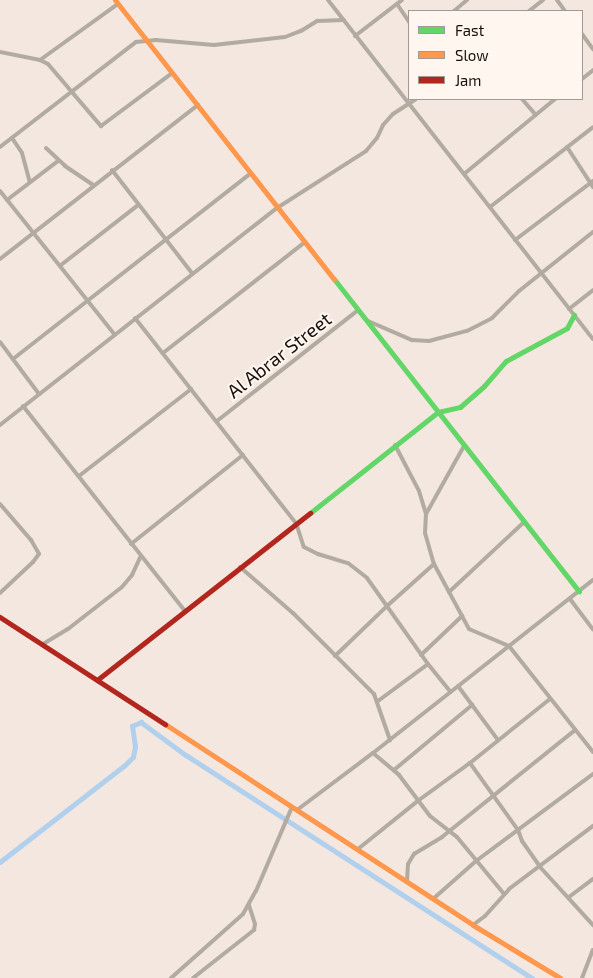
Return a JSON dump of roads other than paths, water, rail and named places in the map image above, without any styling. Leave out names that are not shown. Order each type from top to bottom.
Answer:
[{"type":"street","points":[[328,0],[593,339]]},
{"type":"street","points":[[355,36],[402,0]]},
{"type":"street","points":[[530,10],[543,0]]},
{"type":"street","points":[[455,10],[464,1]]},
{"type":"street","points":[[40,60],[116,2],[579,592]]},
{"type":"street","points":[[397,4],[408,20]]},
{"type":"street","points":[[0,147],[132,44],[146,40],[214,45],[285,37],[301,32],[317,21],[344,20]]},
{"type":"street","points":[[583,35],[593,49]]},
{"type":"street","points":[[0,52],[40,60],[48,64],[101,126],[172,73]]},
{"type":"street","points":[[583,78],[593,70]]},
{"type":"street","points":[[0,425],[277,208],[366,151],[383,125],[393,114],[415,100]]},
{"type":"street","points":[[523,100],[536,115]]},
{"type":"street","points":[[464,174],[554,100]]},
{"type":"street","points":[[0,259],[198,105]]},
{"type":"street","points":[[490,207],[593,127]]},
{"type":"street","points":[[12,138],[22,153],[30,182]]},
{"type":"street","points":[[515,240],[592,183],[566,147]]},
{"type":"street","points":[[46,148],[58,161],[93,185]]},
{"type":"street","points":[[7,200],[58,161]]},
{"type":"street","points":[[112,170],[192,274]]},
{"type":"street","points":[[13,358],[251,174]]},
{"type":"street","points":[[0,191],[34,231],[114,334]]},
{"type":"street","points":[[60,265],[138,205]]},
{"type":"street","points":[[364,318],[375,325],[412,340],[428,341],[445,338],[492,318],[541,273],[593,232]]},
{"type":"street","points":[[163,353],[305,242]]},
{"type":"street","points":[[569,309],[593,290]]},
{"type":"street","name":"Al Abrar Street","points":[[217,422],[358,310]]},
{"type":"street","points":[[98,680],[184,610],[438,412],[460,407],[484,386],[506,361],[567,328],[574,315]]},
{"type":"street","points":[[136,318],[296,523],[304,547],[357,568],[367,578],[428,664],[451,692]]},
{"type":"street","points":[[0,342],[39,394]]},
{"type":"street","points":[[79,476],[190,389]]},
{"type":"street","points":[[23,406],[184,610]]},
{"type":"street","points":[[395,445],[419,491],[426,514],[425,533],[434,564],[469,629],[509,646],[593,752]]},
{"type":"street","points":[[426,514],[464,446]]},
{"type":"street","points":[[131,544],[243,455]]},
{"type":"street","points":[[0,504],[31,540],[38,554],[33,562],[0,593]]},
{"type":"street","points":[[449,592],[524,522]]},
{"type":"street","points":[[43,644],[68,629],[122,587],[132,574],[140,556]]},
{"type":"street","points":[[335,656],[386,606],[434,564]]},
{"type":"street","points":[[240,567],[293,613],[374,694],[390,740]]},
{"type":"street","points":[[171,978],[238,921],[249,905],[283,823],[294,808],[373,753],[593,580]]},
{"type":"street","points":[[570,599],[593,629]]},
{"type":"street","points":[[0,616],[473,925],[560,978]]},
{"type":"street","points":[[421,654],[462,616]]},
{"type":"street","points":[[378,701],[428,664]]},
{"type":"street","points":[[458,686],[498,740]]},
{"type":"street","points":[[358,850],[418,800],[470,763],[550,698]]},
{"type":"street","points":[[394,770],[472,705]]},
{"type":"street","points":[[407,882],[408,864],[411,859],[493,797],[575,730]]},
{"type":"street","points":[[373,753],[394,770],[430,816],[457,837],[504,894]]},
{"type":"street","points":[[470,763],[518,830],[522,841],[540,867],[593,925]]},
{"type":"street","points":[[433,899],[476,861],[593,774]]},
{"type":"street","points":[[473,925],[486,916],[504,894],[593,826]]},
{"type":"street","points":[[569,897],[593,879]]},
{"type":"street","points":[[193,978],[254,930],[256,924],[249,905]]},
{"type":"street","points":[[582,978],[593,950]]},
{"type":"waterway","points":[[0,862],[125,765],[133,757],[135,747],[132,726],[141,722],[186,755],[532,978]]}]
